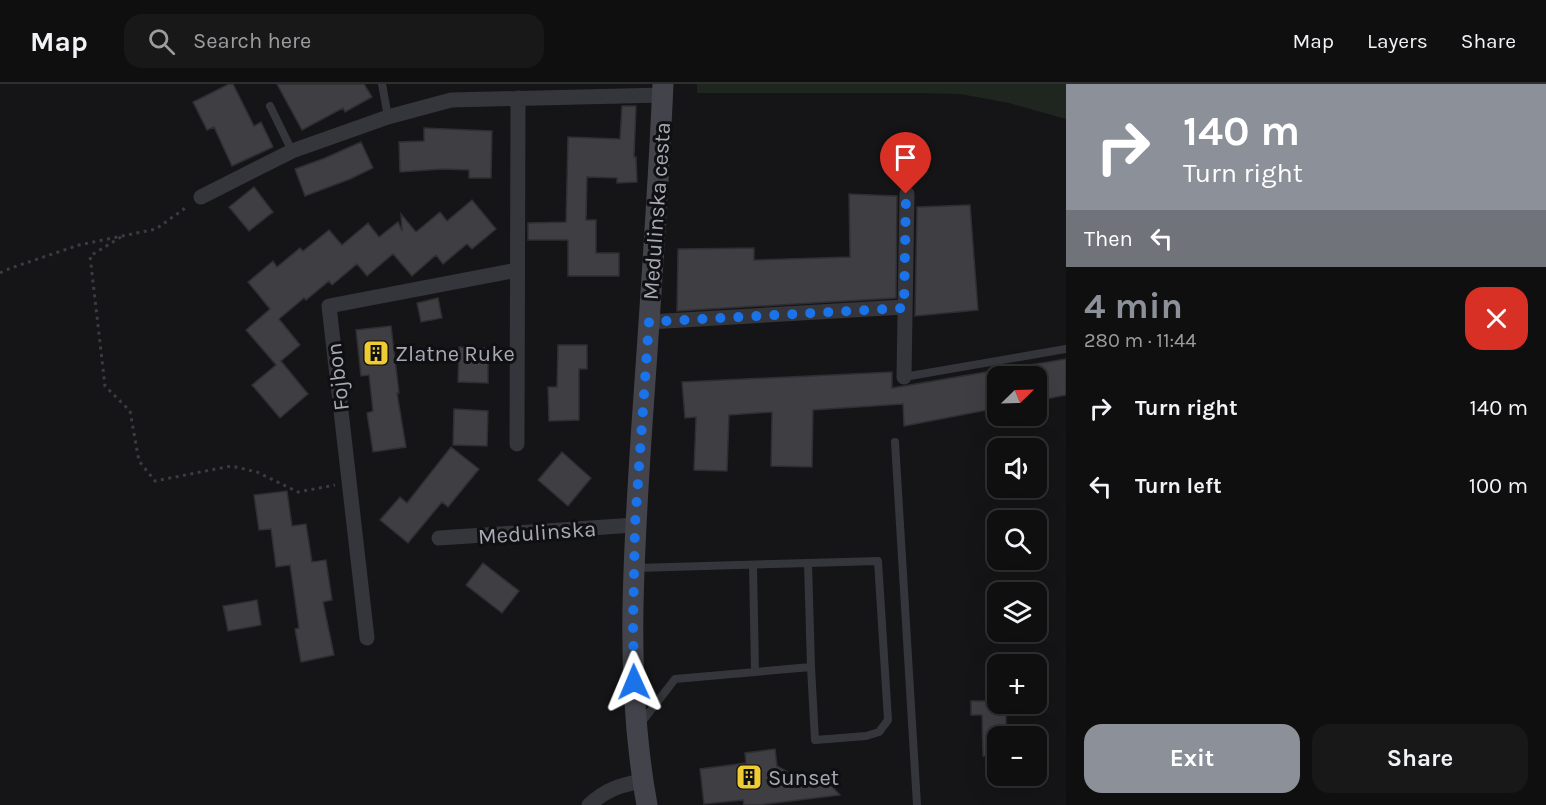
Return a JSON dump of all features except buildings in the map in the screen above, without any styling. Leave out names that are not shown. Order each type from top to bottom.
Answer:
[{"type":"main road","name":"Medulinska cesta","points":[[647,805],[637,729],[634,682],[635,525],[663,89]]},
{"type":"street","points":[[201,197],[292,151],[388,117],[452,100],[663,89]]},
{"type":"street","points":[[518,98],[518,444]]},
{"type":"street","points":[[904,376],[906,194]]},
{"type":"street","name":"Fojbon","points":[[367,638],[328,306],[518,270]]},
{"type":"street","points":[[649,322],[904,308]]},
{"type":"street","name":"Medulinska","points":[[439,538],[635,525]]},
{"type":"street","points":[[589,805],[610,789],[643,781]]},
{"type":"lane","points":[[382,84],[388,117]]},
{"type":"lane","points":[[270,106],[292,151]]},
{"type":"lane","points":[[904,376],[1066,349]]},
{"type":"lane","points":[[895,442],[917,805]]},
{"type":"lane","points":[[635,568],[753,565],[808,563],[878,561],[888,720],[879,732],[866,736],[815,740],[808,563]]},
{"type":"lane","points":[[753,565],[755,672]]},
{"type":"lane","points":[[637,729],[675,679],[811,667]]},
{"type":"path","points":[[0,273],[79,245],[156,229],[201,197]]},
{"type":"path","points":[[121,237],[90,256],[105,386],[130,411],[139,461],[156,481],[231,466],[257,472],[298,492],[349,482]]},
{"type":"shaded area","points":[[697,84],[1066,84],[1066,119],[1009,103],[960,94],[697,93]]},
{"type":"place","name":"Zlatne Ruke","points":[[376,353]]},
{"type":"place","name":"Sunset","points":[[749,777]]},
{"type":"route","points":[[634,682],[635,525],[649,322],[904,308],[906,194]]}]
